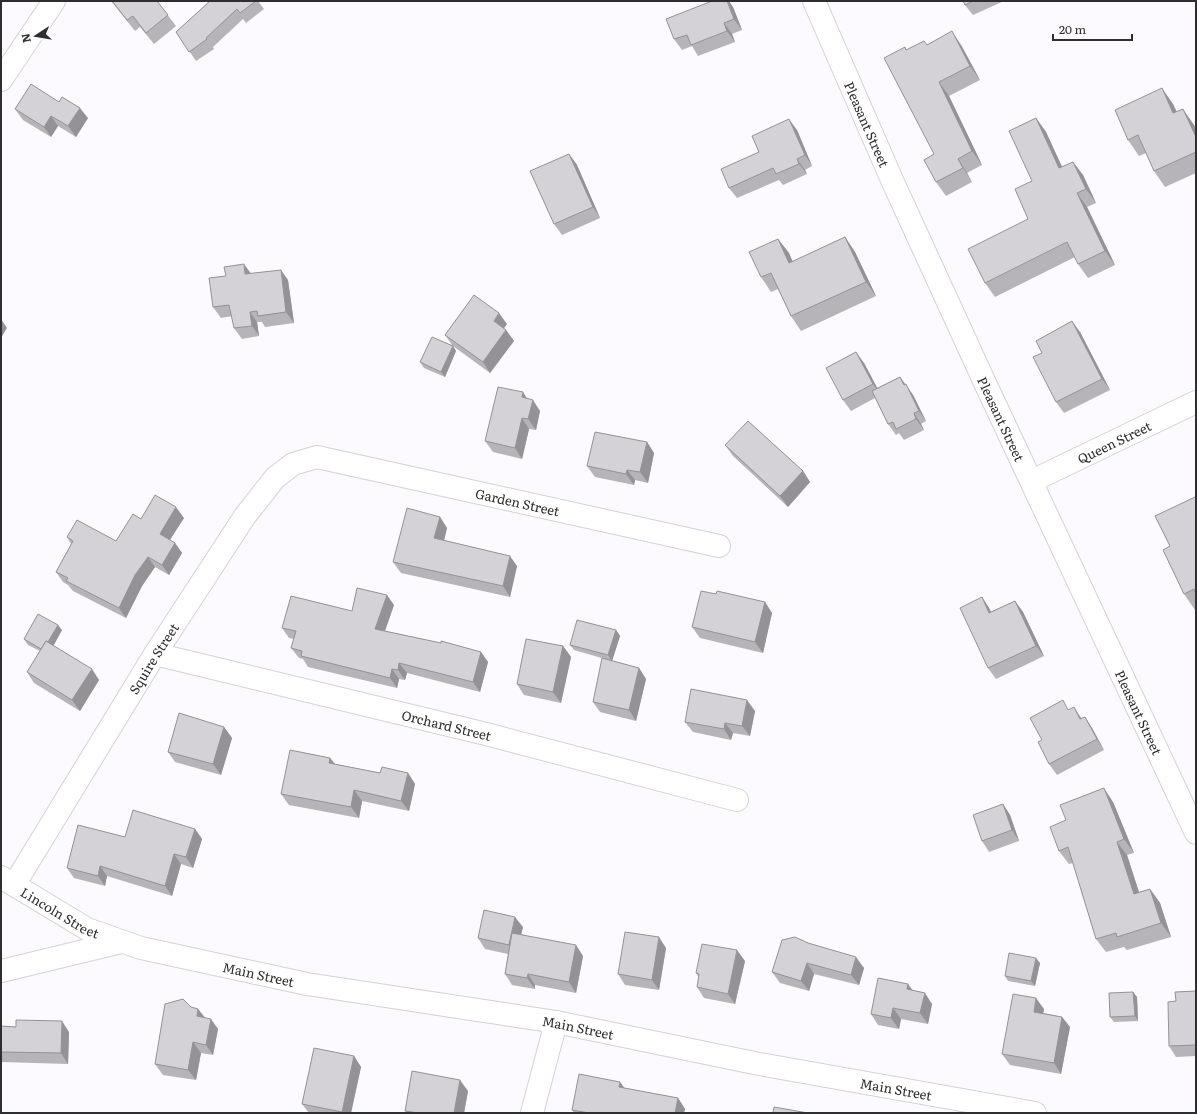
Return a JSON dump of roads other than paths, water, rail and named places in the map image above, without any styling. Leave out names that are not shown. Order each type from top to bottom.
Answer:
[{"type":"street","points":[[1,80],[54,1]]},
{"type":"street","name":"Pleasant Street","points":[[814,1],[892,180],[1196,833]]},
{"type":"street","name":"Queen Street","points":[[1032,481],[1196,402]]},
{"type":"street","name":"Garden Street","points":[[317,456],[719,546]]},
{"type":"street","name":"Squire Street","points":[[8,881],[246,516],[275,478],[293,464],[317,456]]},
{"type":"street","name":"Orchard Street","points":[[155,654],[486,734],[738,800]]},
{"type":"street","name":"Lincoln Street","points":[[8,881],[87,928],[121,942]]},
{"type":"street","points":[[1,971],[121,942]]},
{"type":"street","name":"Main Street","points":[[121,942],[197,961],[307,984],[556,1022],[753,1062],[1035,1113]]},
{"type":"street","points":[[532,1113],[556,1022]]}]
